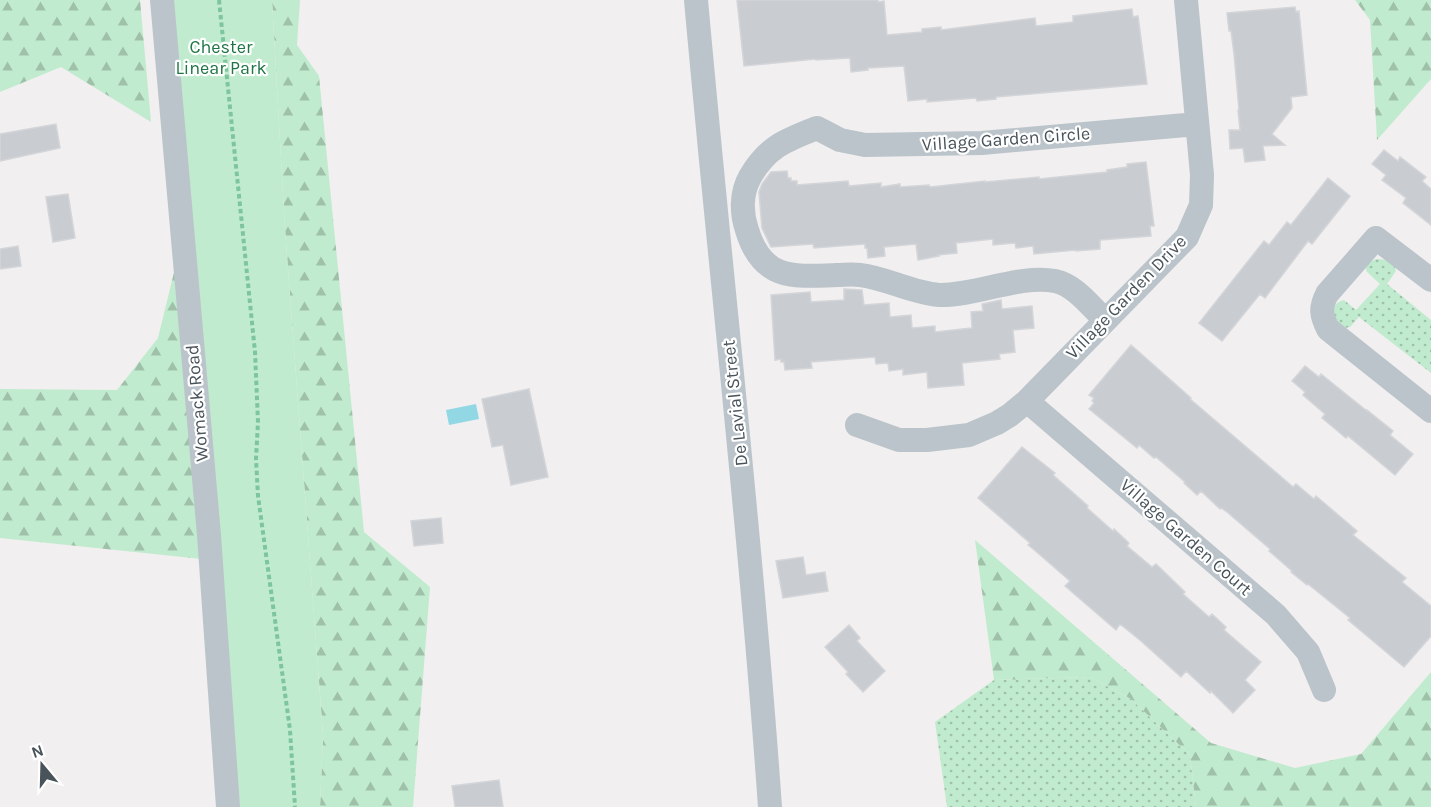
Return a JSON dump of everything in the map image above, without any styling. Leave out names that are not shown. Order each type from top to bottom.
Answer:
[{"type":"street","name":"Womack Road","points":[[162,0],[208,535],[228,807]]},
{"type":"street","name":"De Lavial Street","points":[[696,0],[744,491],[770,807]]},
{"type":"street","name":"Village Garden Drive","points":[[857,425],[898,440],[927,440],[969,435],[997,423],[1027,401],[1187,237],[1201,205],[1202,175],[1186,0]]},
{"type":"street","name":"Village Garden Circle","points":[[1105,320],[1074,290],[1058,282],[1042,280],[940,295],[920,292],[876,277],[858,274],[801,277],[773,270],[762,260],[750,240],[743,219],[746,183],[769,152],[788,140],[818,128],[840,140],[865,145],[982,143],[1197,124]]},
{"type":"street","points":[[1431,280],[1376,238],[1327,294],[1322,304],[1322,317],[1328,329],[1431,411]]},
{"type":"street","name":"Village Garden Court","points":[[1027,401],[1275,615],[1308,652],[1324,690]]},
{"type":"path","points":[[219,0],[255,352],[258,422],[255,459],[258,496],[290,730],[295,807]]},
{"type":"green space","points":[[0,0],[140,0],[151,122],[61,67],[0,92]]},
{"type":"green space","name":"Chester Linear Park","points":[[161,0],[272,0],[285,229],[323,735],[320,807],[233,807]]},
{"type":"green space","points":[[272,0],[300,0],[297,45],[319,76],[364,532],[430,587],[413,807],[320,807],[323,735],[285,229]]},
{"type":"green space","points":[[1355,0],[1431,0],[1431,79],[1377,140],[1370,20]]},
{"type":"green space","points":[[1376,259],[1386,260],[1393,265],[1396,271],[1387,284],[1431,320],[1431,373],[1359,317],[1350,327],[1345,328],[1335,318],[1335,305],[1344,300],[1356,310],[1380,284],[1367,272],[1365,267]]},
{"type":"green space","points":[[176,264],[202,559],[0,538],[0,389],[117,390],[158,338]]},
{"type":"green space","points":[[975,540],[1211,743],[1295,768],[1361,754],[1431,672],[1431,807],[1196,807],[1190,755],[1131,699],[1090,677],[994,680]]},
{"type":"green space","points":[[1090,677],[1131,699],[1190,755],[1196,807],[947,807],[935,722],[994,680]]},
{"type":"water","points":[[476,404],[479,419],[449,425],[446,410]]},
{"type":"building","points":[[737,0],[884,1],[887,35],[922,32],[922,29],[941,27],[941,30],[1035,18],[1036,26],[1073,22],[1073,16],[1132,9],[1133,17],[1138,16],[1147,84],[996,97],[996,99],[977,101],[976,98],[927,102],[927,99],[908,101],[904,66],[868,68],[868,70],[851,72],[850,58],[744,66]]},
{"type":"building","points":[[1295,7],[1296,12],[1299,11],[1307,95],[1291,97],[1292,108],[1272,134],[1285,145],[1263,146],[1265,160],[1245,162],[1243,148],[1230,149],[1229,130],[1240,130],[1234,54],[1227,13]]},
{"type":"building","points":[[56,124],[60,148],[0,161],[0,134]]},
{"type":"building","points":[[1384,150],[1398,161],[1400,157],[1426,177],[1422,181],[1431,189],[1431,225],[1403,203],[1406,198],[1382,180],[1386,175],[1372,164]]},
{"type":"building","points":[[1146,162],[1154,226],[1150,226],[1151,236],[1100,240],[1100,249],[1034,254],[1033,246],[1016,248],[1015,243],[993,245],[993,239],[956,243],[957,253],[918,260],[916,244],[884,247],[885,256],[868,258],[865,244],[814,248],[813,244],[771,247],[762,228],[759,192],[771,172],[787,171],[788,178],[791,178],[791,181],[797,181],[797,185],[848,181],[849,186],[881,183],[881,187],[900,184],[900,187],[929,185],[930,187],[1107,172],[1107,170],[1127,167],[1127,164]]},
{"type":"building","points":[[1328,178],[1350,196],[1312,244],[1308,241],[1265,298],[1260,294],[1222,341],[1199,323],[1264,241],[1269,245],[1287,222],[1291,225]]},
{"type":"building","points":[[68,194],[75,238],[53,242],[46,197]]},
{"type":"building","points":[[18,246],[21,266],[0,269],[0,249]]},
{"type":"building","points":[[844,289],[862,290],[864,305],[889,303],[890,317],[911,315],[912,328],[935,326],[935,332],[972,328],[971,312],[983,311],[982,304],[1001,300],[1002,309],[1032,306],[1034,328],[1013,330],[1015,352],[999,354],[1000,359],[962,363],[964,385],[928,388],[927,372],[903,375],[903,369],[889,371],[888,363],[876,364],[875,357],[811,362],[812,368],[785,370],[781,359],[775,360],[771,295],[810,292],[811,302],[844,300]]},
{"type":"building","points":[[1131,345],[1293,487],[1296,484],[1314,499],[1316,496],[1357,531],[1353,535],[1406,578],[1402,582],[1431,606],[1431,636],[1404,667],[1348,620],[1350,618],[1291,572],[1269,551],[1270,549],[1227,512],[1220,509],[1201,491],[1197,495],[1156,457],[1154,458],[1139,445],[1137,448],[1089,409],[1094,403],[1092,401],[1094,398],[1089,395]]},
{"type":"building","points":[[1305,366],[1319,377],[1321,374],[1393,431],[1390,435],[1413,454],[1395,475],[1348,436],[1346,438],[1322,418],[1325,414],[1303,395],[1305,392],[1292,381]]},
{"type":"building","points":[[529,389],[548,477],[511,485],[503,445],[492,447],[482,399]]},
{"type":"building","points":[[1022,447],[1055,473],[1053,475],[1088,506],[1087,508],[1129,543],[1127,546],[1152,567],[1156,564],[1185,592],[1183,594],[1209,617],[1212,614],[1226,627],[1224,630],[1261,662],[1245,680],[1255,690],[1233,713],[1186,671],[1181,677],[1120,624],[1116,630],[1065,586],[1070,581],[978,498]]},
{"type":"building","points":[[441,518],[443,543],[414,546],[411,521]]},
{"type":"building","points":[[803,557],[806,575],[825,572],[828,591],[783,598],[776,561]]},
{"type":"building","points":[[849,625],[860,638],[857,641],[885,671],[863,692],[825,647]]},
{"type":"building","points":[[499,780],[503,807],[455,807],[452,786]]}]
